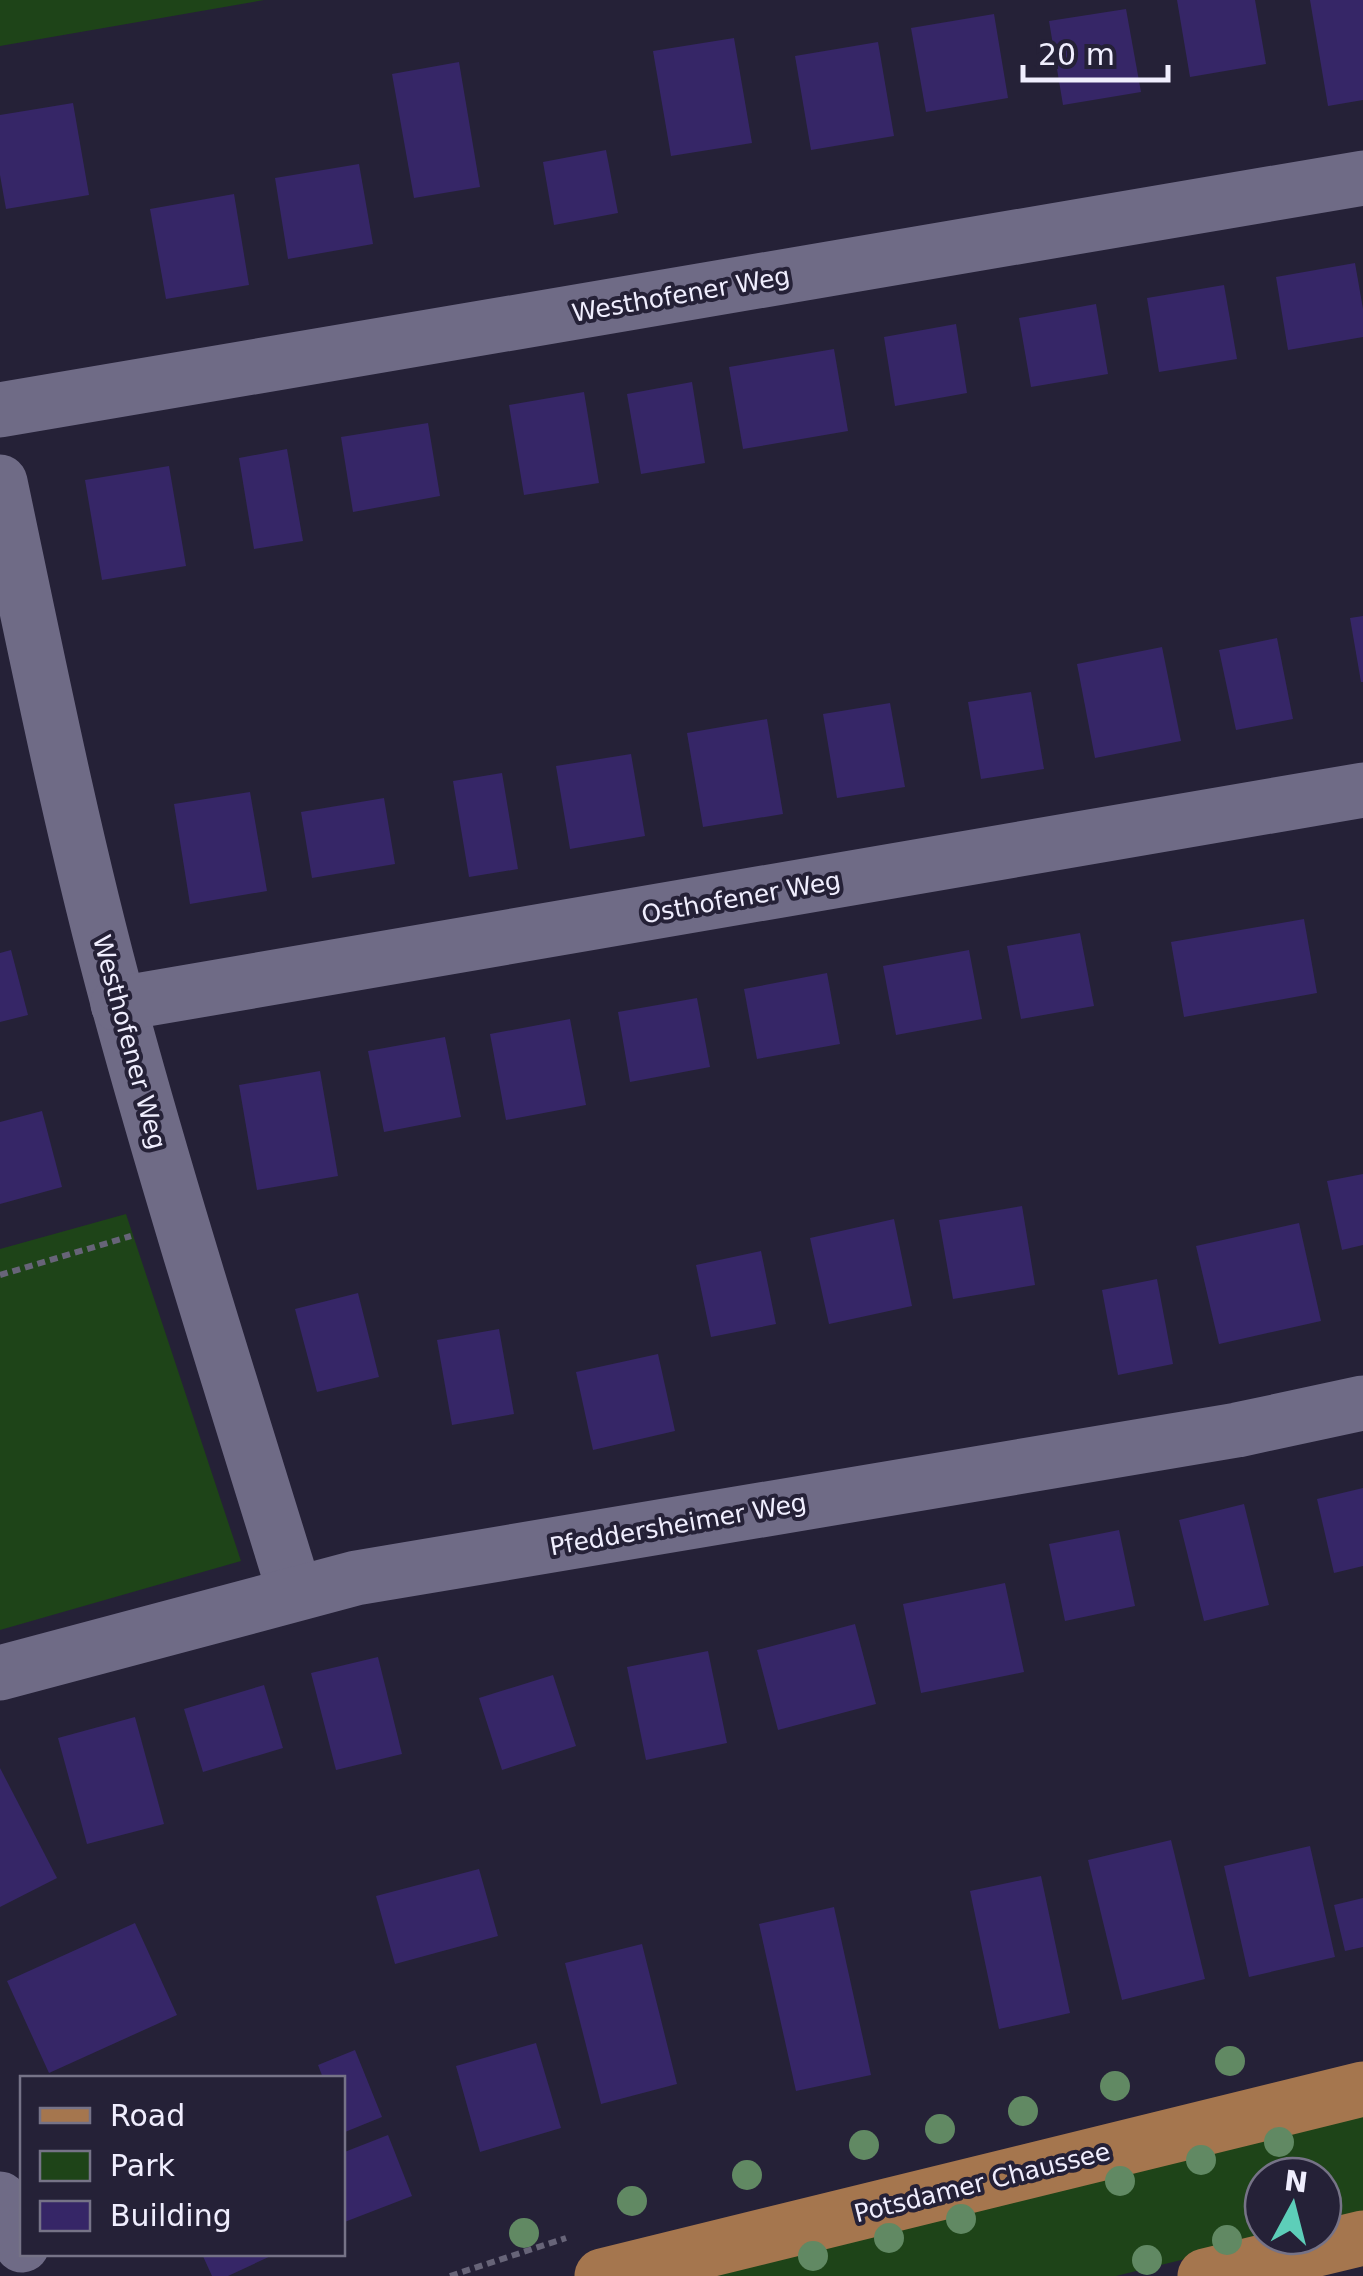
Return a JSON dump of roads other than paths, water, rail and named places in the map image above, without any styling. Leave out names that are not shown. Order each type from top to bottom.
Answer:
[{"type":"main road","name":"Potsdamer Chaussee","points":[[602,2276],[1363,2089]]},
{"type":"main road","points":[[1205,2276],[1363,2238]]},
{"type":"street","name":"Westhofener Weg","points":[[0,410],[1363,178]]},
{"type":"street","name":"Westhofener Weg","points":[[0,482],[77,843],[118,1004],[193,1269],[295,1594]]},
{"type":"street","name":"Osthofener Weg","points":[[118,1004],[1363,790]]},
{"type":"street","name":"Pfeddersheimer Weg","points":[[0,1673],[356,1578],[1237,1430],[1363,1403]]},
{"type":"street","points":[[0,2199],[20,2241]]}]
